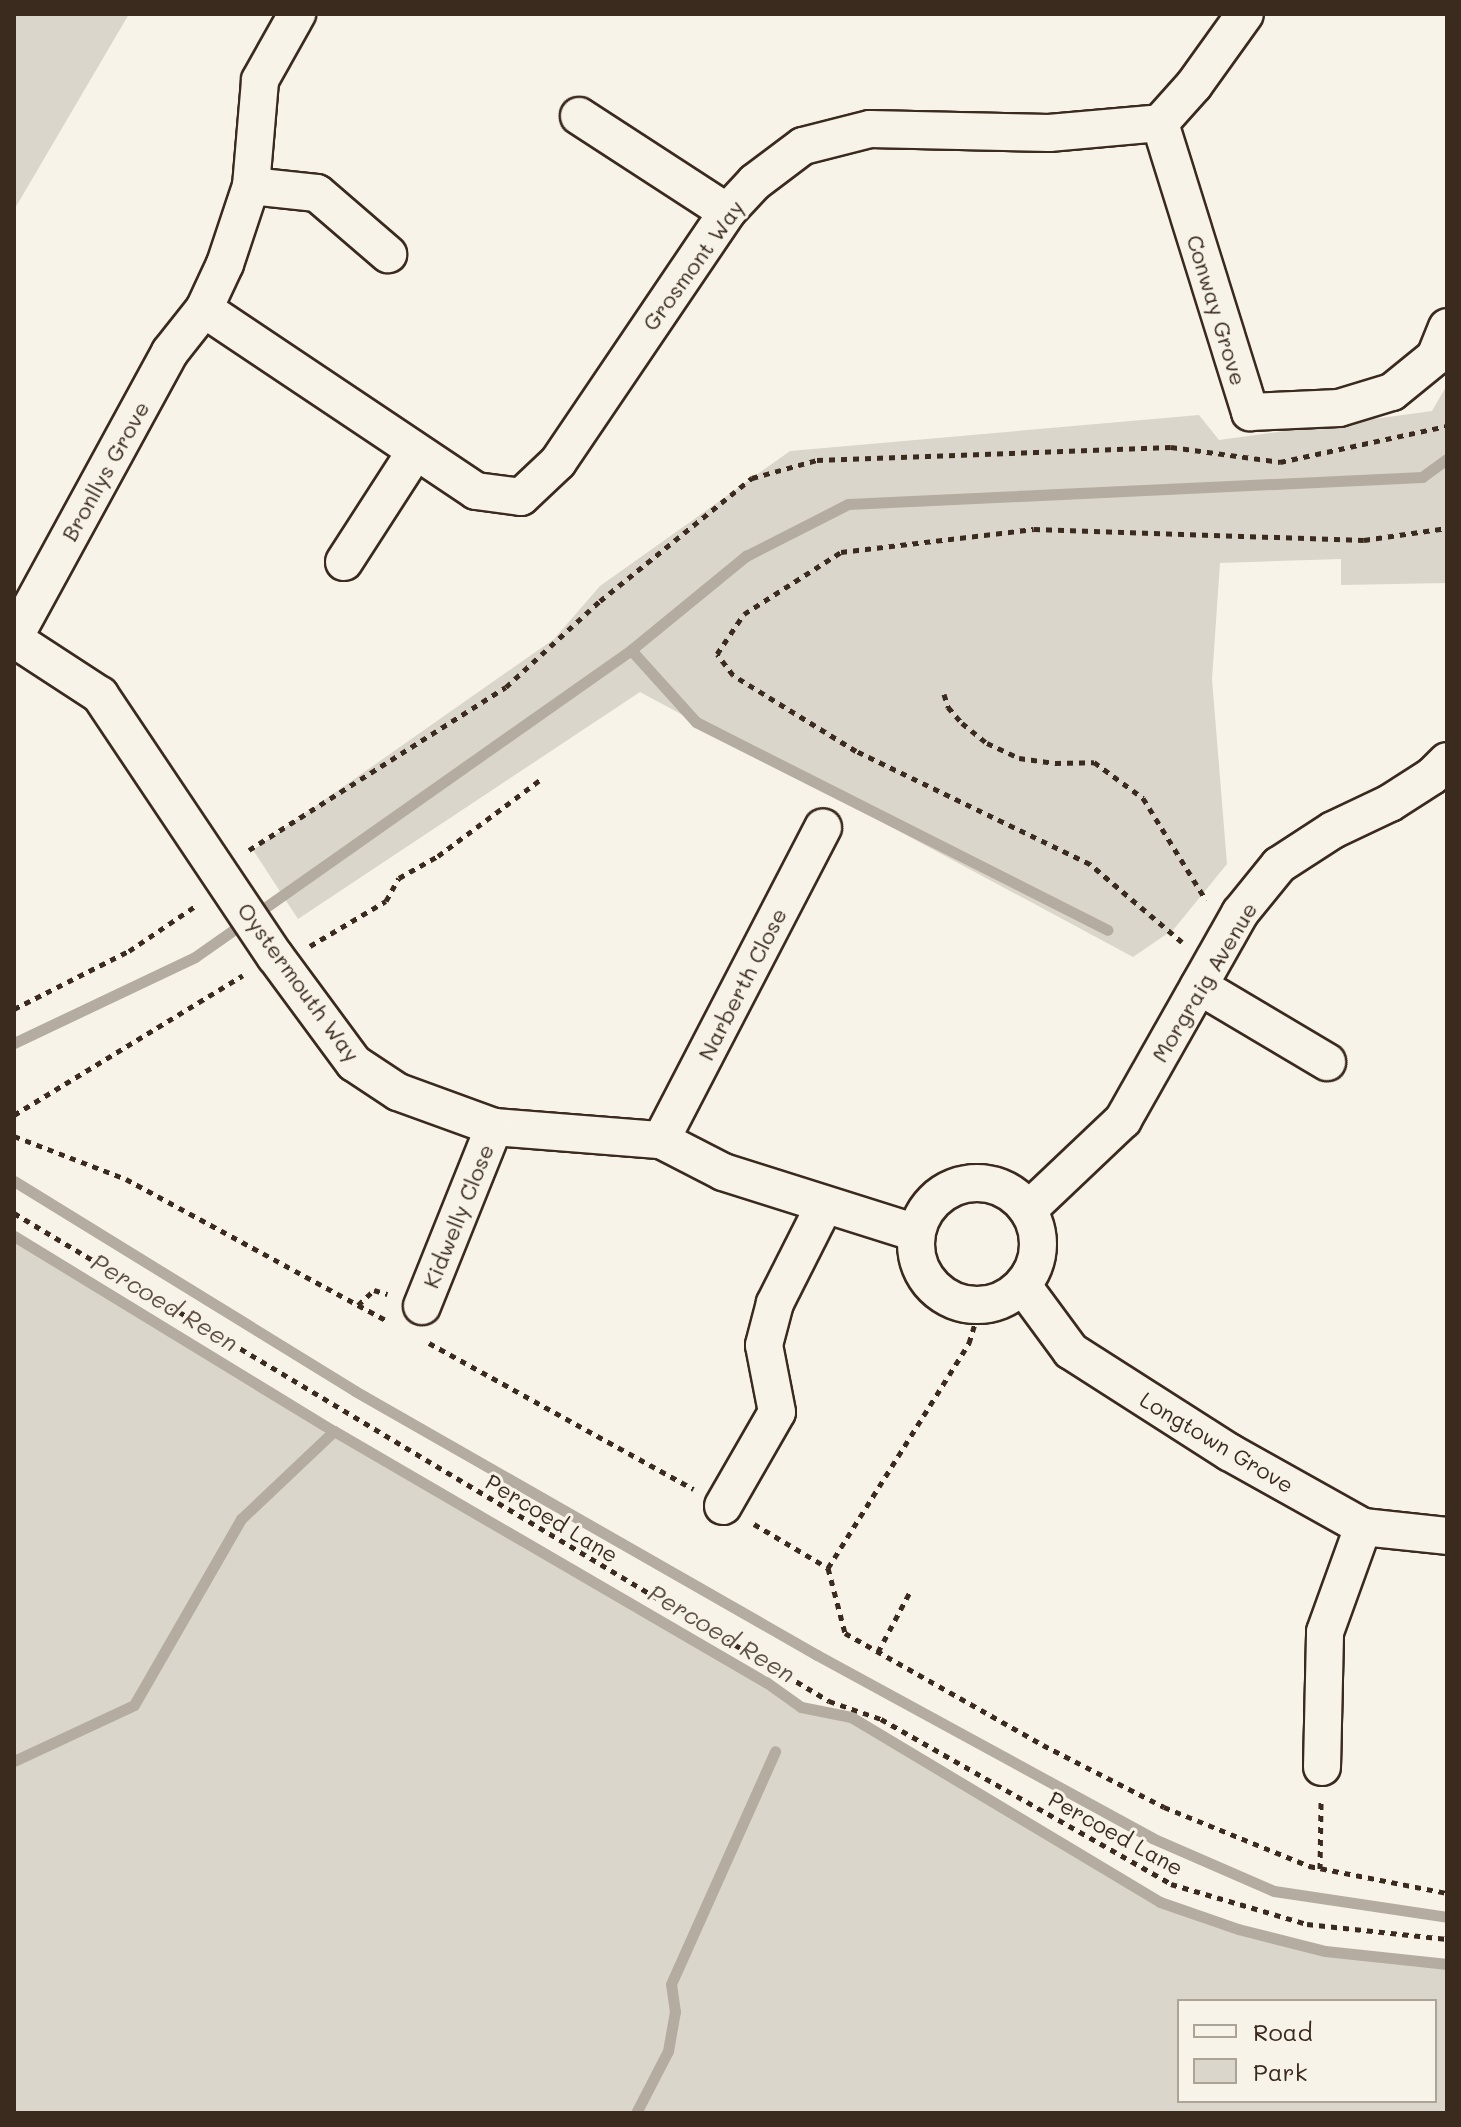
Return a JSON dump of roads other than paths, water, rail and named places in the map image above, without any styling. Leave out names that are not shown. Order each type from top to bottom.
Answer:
[{"type":"street","name":"Bronllys Grove","points":[[14,639],[170,352],[204,309],[225,264],[251,186],[260,80],[297,14]]},
{"type":"street","points":[[1160,123],[1194,85],[1245,14]]},
{"type":"street","points":[[579,116],[727,212]]},
{"type":"street","name":"Grosmont Way","points":[[204,309],[476,491],[521,497],[558,462],[727,212],[755,182],[803,146],[870,129],[1049,133],[1160,123]]},
{"type":"street","name":"Conway Grove","points":[[1160,123],[1250,412],[1339,408],[1392,392],[1435,357],[1447,327]]},
{"type":"street","points":[[251,186],[317,193],[388,254]]},
{"type":"street","points":[[344,562],[415,452]]},
{"type":"street","name":"Oystermouth Way","points":[[14,639],[100,695],[278,960],[354,1063],[398,1092],[494,1127],[661,1140],[723,1172],[916,1233]]},
{"type":"street","name":"Morgraig Avenue","points":[[1028,1210],[1123,1120],[1240,913],[1279,865],[1333,830],[1432,776],[1447,761]]},
{"type":"street","name":"Narberth Close","points":[[661,1140],[823,828]]},
{"type":"street","points":[[1205,976],[1327,1062]]},
{"type":"street","name":"Kidwelly Close","points":[[415,1324],[494,1127]]},
{"type":"street","points":[[965,1183],[984,1183],[1010,1192],[1028,1210],[1039,1242],[1036,1263],[1023,1286],[1010,1296],[980,1306],[958,1303],[941,1294],[921,1269],[916,1233],[931,1202],[947,1190],[965,1183]]},
{"type":"street","points":[[723,1506],[777,1412],[764,1345],[775,1303],[824,1206]]},
{"type":"street","name":"Longtown Grove","points":[[1023,1286],[1071,1351],[1229,1452],[1363,1527],[1447,1536]]},
{"type":"street","points":[[1322,1767],[1325,1632],[1363,1527]]},
{"type":"waterway","points":[[14,1043],[195,957],[631,650],[746,556],[848,504],[1422,477],[1447,459]]},
{"type":"waterway","points":[[631,650],[696,722],[1107,930]]},
{"type":"waterway","points":[[14,1181],[355,1391],[817,1655],[1152,1838],[1274,1891],[1447,1917]]},
{"type":"waterway","name":"Percoed Reen","points":[[14,1236],[334,1431],[766,1682],[801,1707],[851,1717],[1160,1902],[1238,1929],[1325,1951],[1447,1964]]},
{"type":"waterway","points":[[14,1761],[134,1705],[241,1519],[334,1431]]},
{"type":"waterway","points":[[636,2113],[668,2051],[675,2012],[671,1984],[775,1751]]}]
